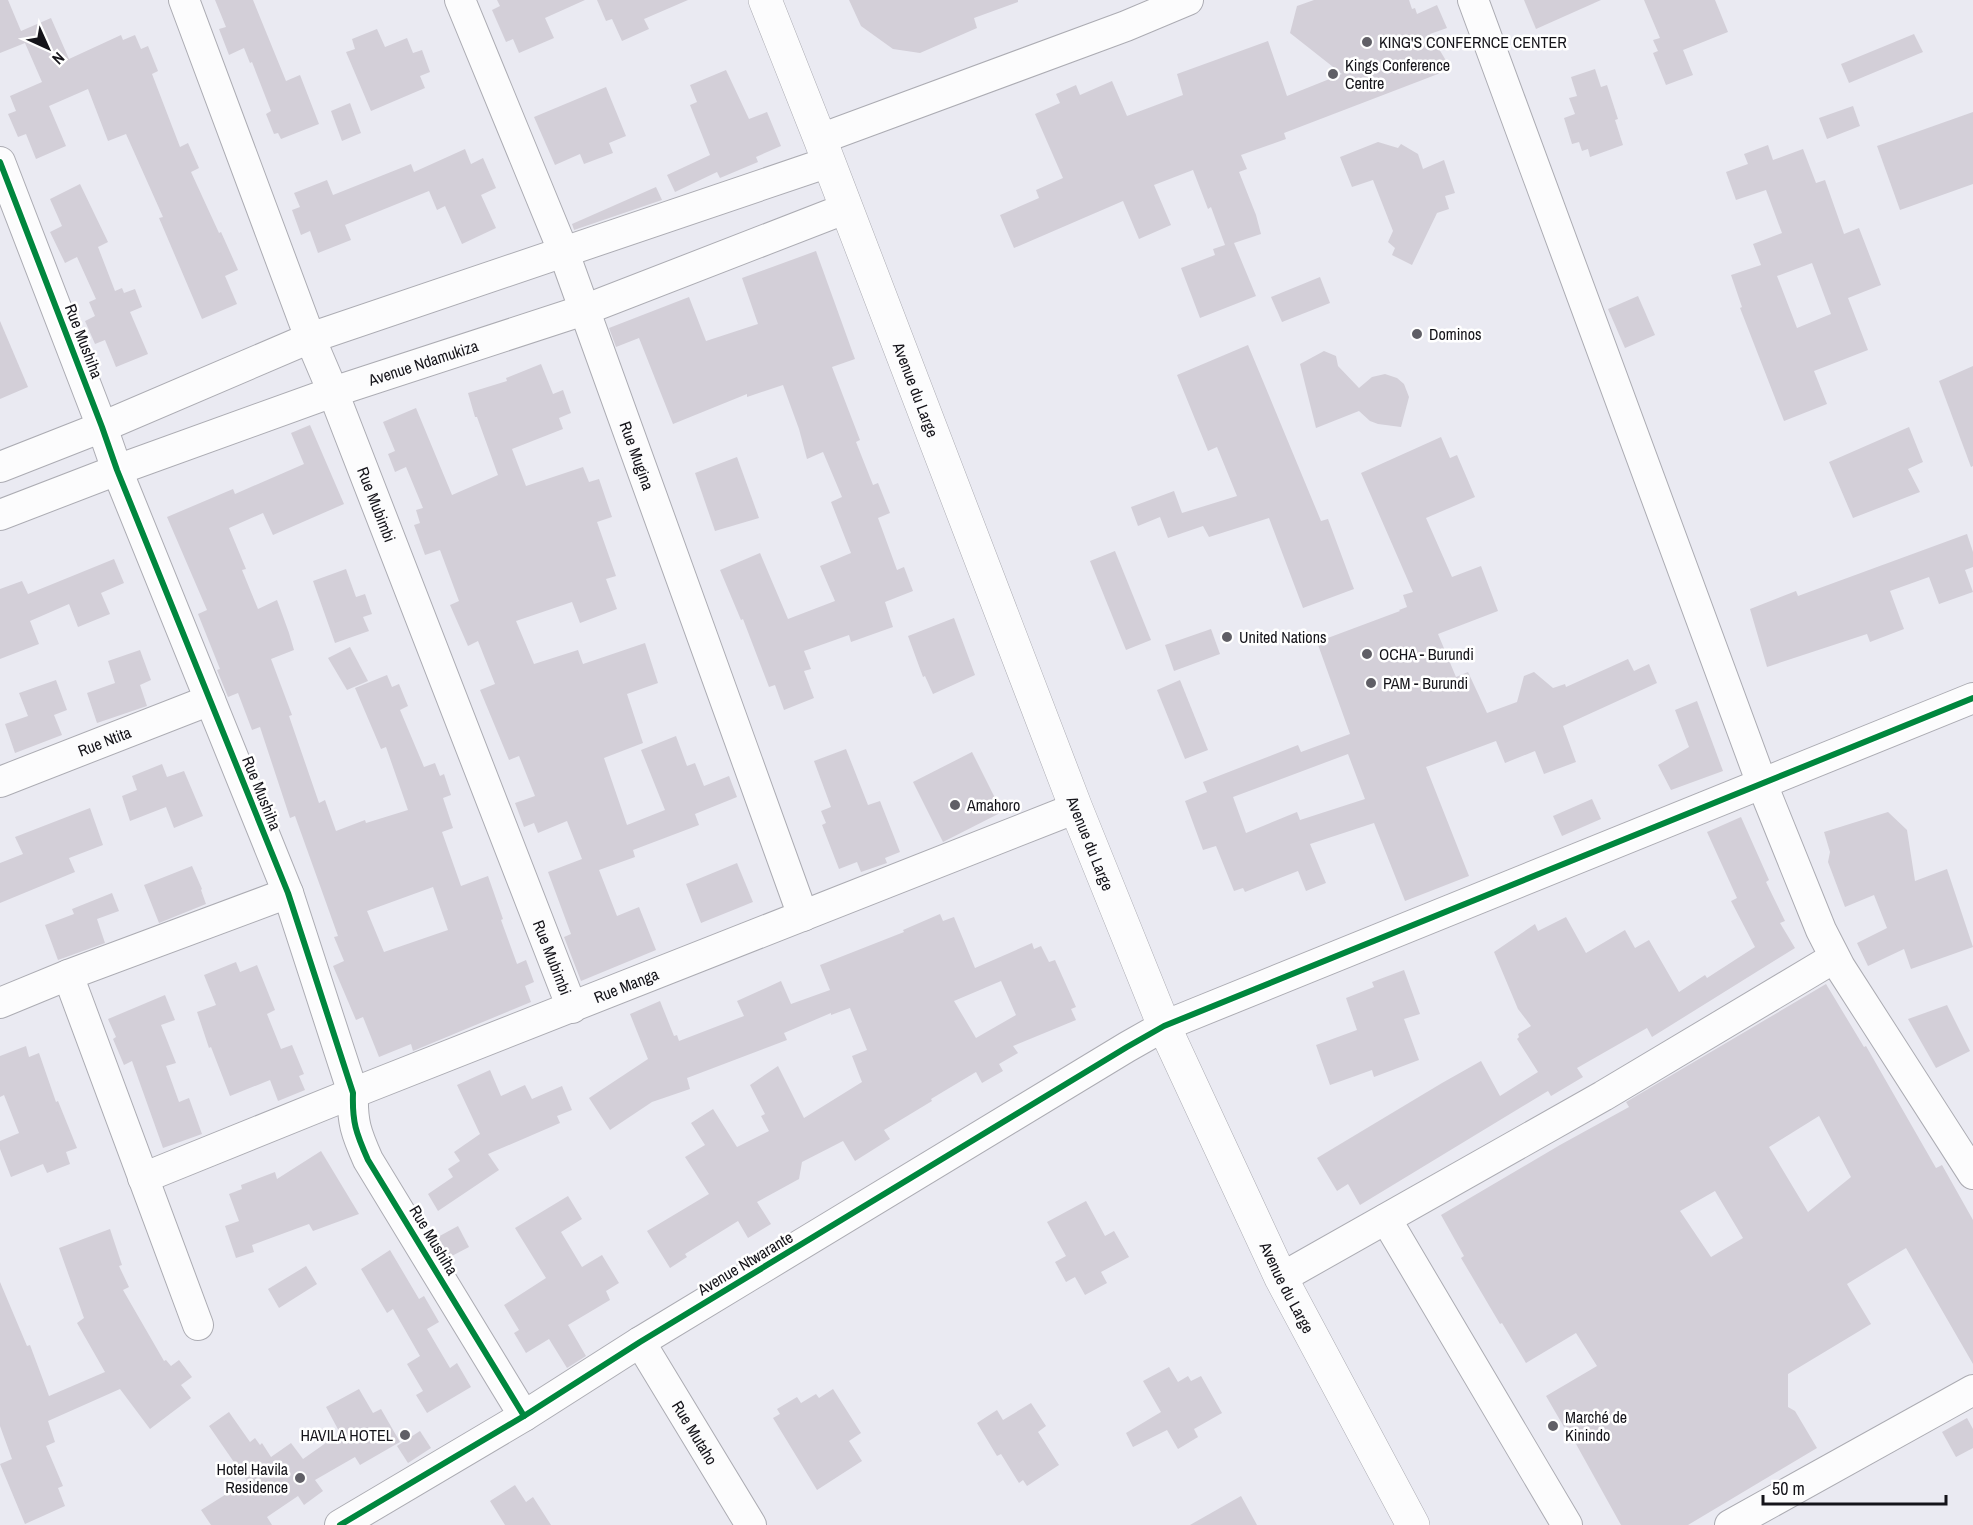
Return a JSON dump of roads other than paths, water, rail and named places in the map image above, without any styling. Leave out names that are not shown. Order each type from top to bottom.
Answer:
[{"type":"main road","name":"Avenue du Large","points":[[765,0],[847,208],[1076,808],[1164,1026],[1281,1278],[1413,1525]]},
{"type":"street","name":"Rue Mubimbi","points":[[184,0],[310,338],[572,1008]]},
{"type":"street","name":"Rue Mugina","points":[[460,0],[564,253],[803,916]]},
{"type":"street","points":[[0,467],[102,427],[310,338],[564,253],[825,151],[1188,0]]},
{"type":"street","points":[[1473,0],[1762,784],[1821,930],[1834,958],[1973,1174]]},
{"type":"street","name":"Rue Mushiha","points":[[0,162],[117,470],[288,893],[353,1093],[352,1112],[355,1130],[368,1160],[524,1416]]},
{"type":"street","name":"Avenue Ndamukiza","points":[[0,515],[117,470],[333,393],[584,310],[847,208]]},
{"type":"street","name":"Avenue Ntwarante","points":[[340,1525],[524,1416],[640,1342],[1164,1026],[1973,698]]},
{"type":"street","name":"Rue Ntita","points":[[0,782],[210,700]]},
{"type":"street","name":"Rue Manga","points":[[143,1178],[1076,808]]},
{"type":"street","points":[[0,1004],[68,975],[288,893]]},
{"type":"street","points":[[1281,1278],[1603,1096],[1834,958]]},
{"type":"street","points":[[68,975],[198,1325]]},
{"type":"street","points":[[1386,1219],[1567,1525]]},
{"type":"street","name":"Rue Mutaho","points":[[640,1342],[751,1525]]},
{"type":"street","points":[[1730,1525],[1973,1390]]},
{"type":"place","name":"KING'S CONFERNCE CENTER","points":[[1367,42]]},
{"type":"place","name":"Kings Conference Centre","points":[[1333,74]]},
{"type":"place","name":"Dominos","points":[[1417,334]]},
{"type":"place","name":"United Nations","points":[[1227,637]]},
{"type":"place","name":"OCHA - Burundi","points":[[1367,654]]},
{"type":"place","name":"PAM - Burundi","points":[[1371,683]]},
{"type":"place","name":"Amahoro","points":[[955,805]]},
{"type":"place","name":"Marché de Kinindo","points":[[1553,1426]]},
{"type":"place","name":"HAVILA HOTEL","points":[[405,1435]]},
{"type":"place","name":"Hotel Havila Residence","points":[[300,1478]]}]
